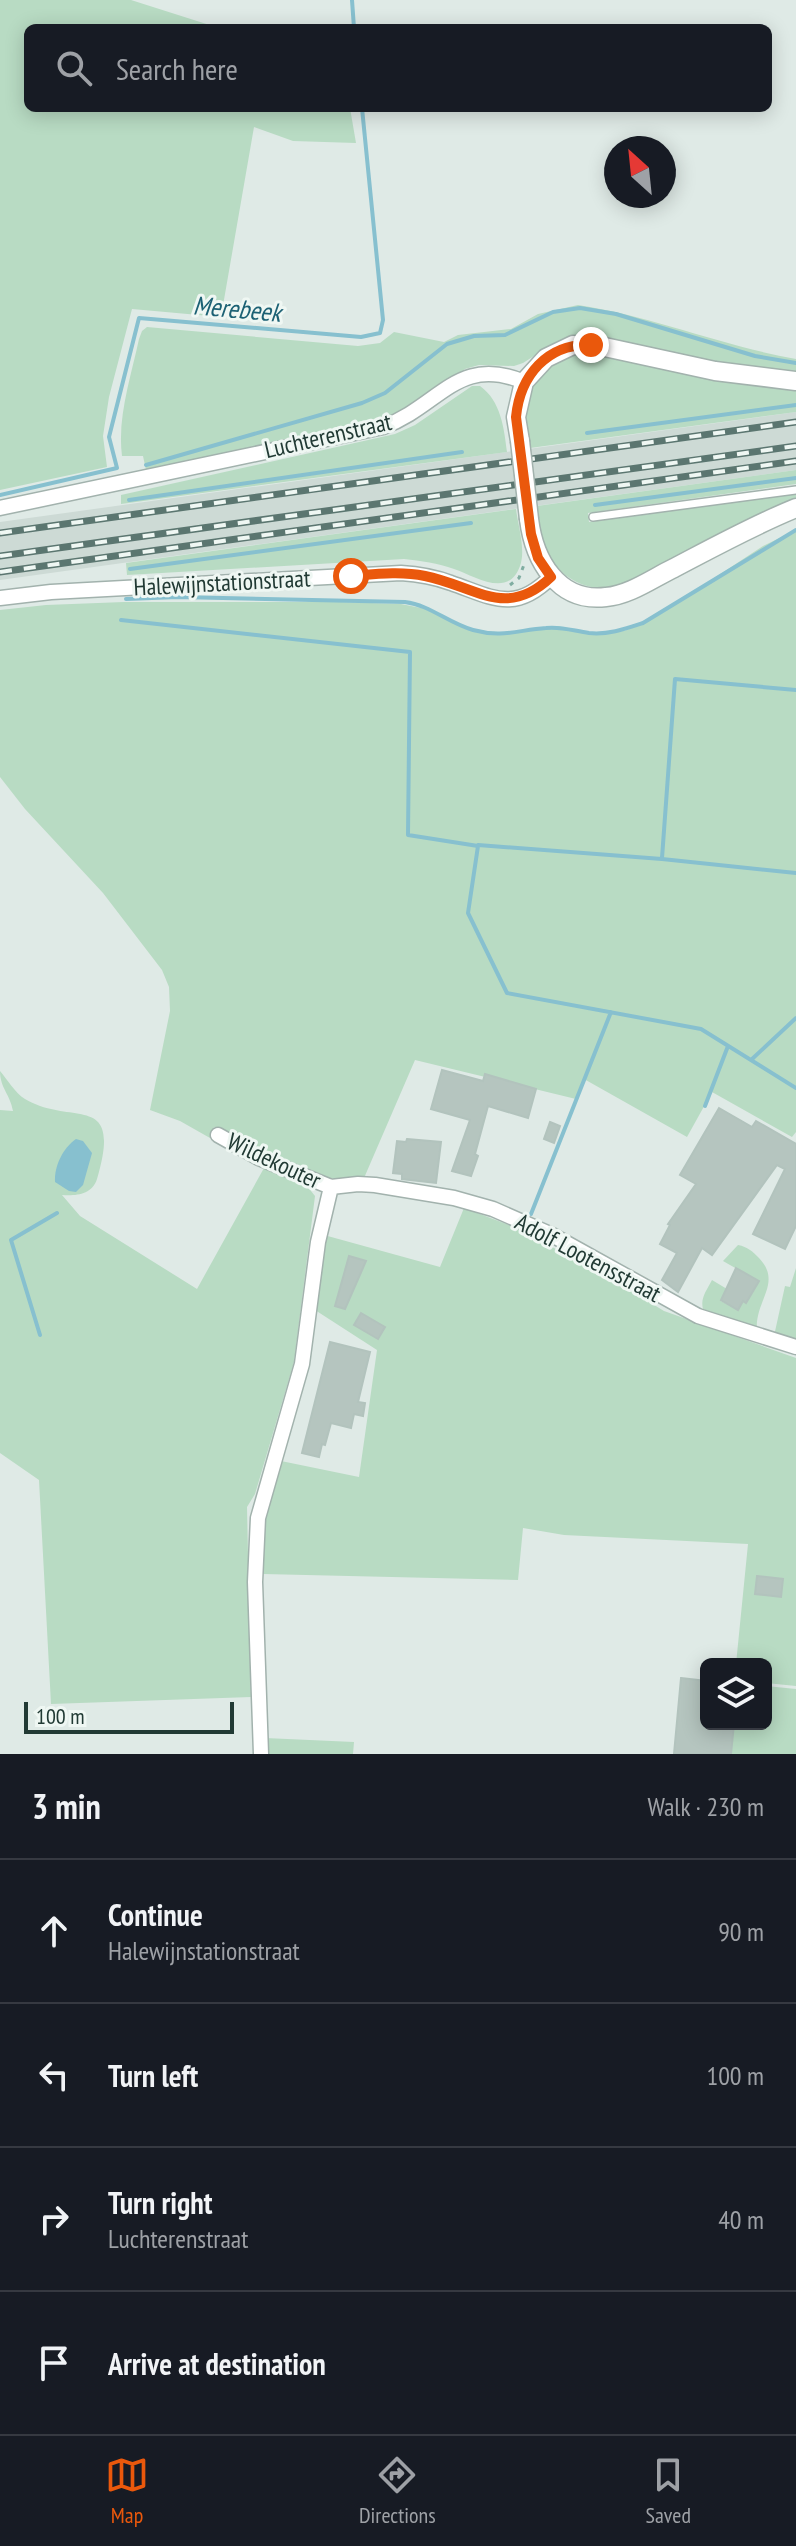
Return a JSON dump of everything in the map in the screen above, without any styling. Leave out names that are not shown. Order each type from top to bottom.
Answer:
[{"type":"street","points":[[796,381],[723,372],[582,345],[556,351],[535,368],[524,382],[516,417],[529,519],[538,558],[551,577],[580,594],[604,598],[618,595],[796,508]]},
{"type":"street","name":"Luchterenstraat","points":[[0,508],[383,427],[404,418],[455,382],[472,374],[503,374],[524,382]]},
{"type":"street","name":"Halewijnstationstraat","points":[[0,598],[401,573],[439,579],[482,596],[509,599],[533,591],[551,577]]},
{"type":"street","name":"Wildekouter","points":[[218,1135],[259,1158],[331,1187]]},
{"type":"street","name":"Adolf Lootensstraat","points":[[331,1187],[375,1185],[454,1198],[493,1209],[543,1230],[698,1316],[796,1347]]},
{"type":"street","points":[[261,1754],[255,1582],[258,1518],[302,1364],[318,1242],[331,1187]]},
{"type":"lane","points":[[593,517],[796,490]]},
{"type":"shaded area","points":[[796,412],[796,470],[0,580],[0,522]]},
{"type":"green space","points":[[0,0],[131,0],[206,24],[24,24],[24,112],[351,112],[356,143],[293,141],[254,127],[221,317],[132,309],[109,397],[103,436],[107,467],[0,490]]},
{"type":"green space","points":[[578,305],[633,316],[741,347],[796,359],[796,373],[731,365],[595,336],[567,338],[514,366],[479,365],[465,369],[391,416],[146,470],[143,456],[122,456],[121,427],[126,397],[139,339],[147,327],[358,346],[380,343],[394,332],[444,342],[458,335],[511,329],[538,314]]},
{"type":"green space","points":[[572,352],[629,358],[740,383],[796,389],[796,412],[530,448],[525,419],[529,390],[542,370]]},
{"type":"green space","points":[[472,386],[480,386],[493,399],[503,425],[507,452],[121,504],[121,495],[395,434],[415,425]]},
{"type":"green space","points":[[796,470],[796,484],[588,513],[589,522],[796,494],[796,499],[732,526],[645,573],[614,586],[594,587],[575,581],[552,562],[542,542],[537,506]]},
{"type":"green space","points":[[516,509],[522,560],[515,576],[499,583],[481,580],[442,565],[404,559],[127,575],[126,563]]},
{"type":"green space","points":[[796,530],[796,1132],[792,1137],[712,1092],[687,1137],[584,1079],[576,1099],[415,1060],[364,1178],[331,1179],[298,1170],[214,1127],[210,1138],[180,1121],[150,1110],[170,1011],[169,987],[162,970],[103,893],[25,809],[0,777],[0,610],[124,602],[401,604],[426,609],[465,627],[485,631],[507,633],[559,626],[603,635],[627,630],[661,613],[763,546]]},
{"type":"green space","points":[[0,1071],[25,1099],[43,1107],[88,1116],[98,1122],[103,1133],[103,1151],[95,1184],[82,1193],[62,1195],[80,1216],[197,1289],[264,1168],[307,1186],[315,1196],[294,1362],[255,1494],[247,1507],[251,1697],[51,1704],[39,1480],[0,1453],[0,1110],[13,1111]]},
{"type":"green space","points":[[464,1208],[509,1225],[595,1269],[664,1311],[796,1358],[796,1686],[772,1684],[772,1658],[737,1658],[748,1544],[564,1535],[523,1528],[518,1580],[263,1574],[263,1519],[281,1461],[359,1477],[377,1350],[315,1310],[324,1235],[440,1267]]},
{"type":"green space","points":[[738,1245],[759,1258],[768,1276],[757,1331],[703,1309],[702,1305],[712,1280],[727,1289],[721,1301],[738,1310],[743,1301],[746,1302],[758,1281],[723,1261]]},
{"type":"green space","points":[[796,1268],[796,1343],[774,1336],[785,1286],[790,1287]]},
{"type":"green space","points":[[772,1687],[796,1689],[796,1754],[731,1754],[733,1730],[772,1730]]},
{"type":"green space","points":[[265,1738],[354,1742],[353,1754],[266,1754]]},
{"type":"water","points":[[76,1139],[83,1141],[92,1153],[83,1185],[76,1192],[55,1182],[60,1158]]},
{"type":"building","points":[[442,1070],[483,1081],[485,1074],[536,1089],[528,1118],[488,1106],[471,1176],[452,1171],[470,1120],[431,1109]]},
{"type":"building","points":[[719,1108],[752,1127],[756,1121],[796,1144],[796,1226],[785,1249],[753,1234],[785,1169],[777,1165],[712,1255],[702,1248],[678,1292],[662,1280],[677,1253],[660,1244],[668,1224],[696,1184],[680,1175]]},
{"type":"building","points":[[550,1122],[560,1126],[554,1143],[544,1139]]},
{"type":"building","points":[[407,1139],[441,1142],[436,1183],[402,1179],[402,1174],[393,1173],[397,1141],[406,1142]]},
{"type":"building","points":[[349,1256],[366,1261],[345,1309],[335,1306]]},
{"type":"building","points":[[736,1268],[759,1281],[738,1310],[721,1300]]},
{"type":"building","points":[[361,1313],[385,1327],[378,1339],[354,1325]]},
{"type":"building","points":[[330,1342],[370,1352],[358,1402],[365,1403],[363,1416],[354,1414],[351,1428],[331,1423],[319,1457],[302,1453]]},
{"type":"building","points":[[757,1576],[783,1579],[781,1597],[755,1594]]},
{"type":"building","points":[[681,1678],[700,1680],[700,1730],[733,1730],[731,1754],[674,1754]]},
{"type":"waterway","name":"Merebeek","points":[[352,0],[354,24]]},
{"type":"waterway","name":"Merebeek","points":[[0,495],[117,468],[109,437],[139,318],[361,337],[380,333],[383,320],[362,112]]},
{"type":"waterway","points":[[146,465],[362,403],[385,393],[447,344],[474,336],[505,335],[553,312],[580,308],[616,314],[755,356],[796,363]]},
{"type":"waterway","points":[[587,433],[796,405]]},
{"type":"waterway","points":[[129,500],[462,452]]},
{"type":"waterway","points":[[595,505],[796,478]]},
{"type":"waterway","points":[[130,569],[471,523]]},
{"type":"waterway","points":[[126,599],[178,597],[405,602],[483,632],[562,628],[603,633],[643,623],[796,530]]},
{"type":"waterway","points":[[121,620],[410,652],[408,835],[478,846],[468,913],[507,993],[701,1029],[796,1088]]},
{"type":"waterway","points":[[662,858],[675,679],[796,690]]},
{"type":"waterway","points":[[478,845],[796,873]]},
{"type":"waterway","points":[[531,1214],[611,1012]]},
{"type":"waterway","points":[[751,1060],[796,1018]]},
{"type":"waterway","points":[[705,1106],[728,1046]]},
{"type":"waterway","points":[[40,1335],[11,1240],[57,1213]]},
{"type":"railway","points":[[0,533],[796,422]]},
{"type":"railway","points":[[0,556],[796,446]]},
{"type":"railway","points":[[0,572],[796,461]]},
{"type":"route","points":[[351,576],[413,574],[439,579],[492,599],[518,597],[542,586],[551,577],[538,558],[531,534],[517,405],[528,375],[546,358],[573,345],[591,345]]}]
